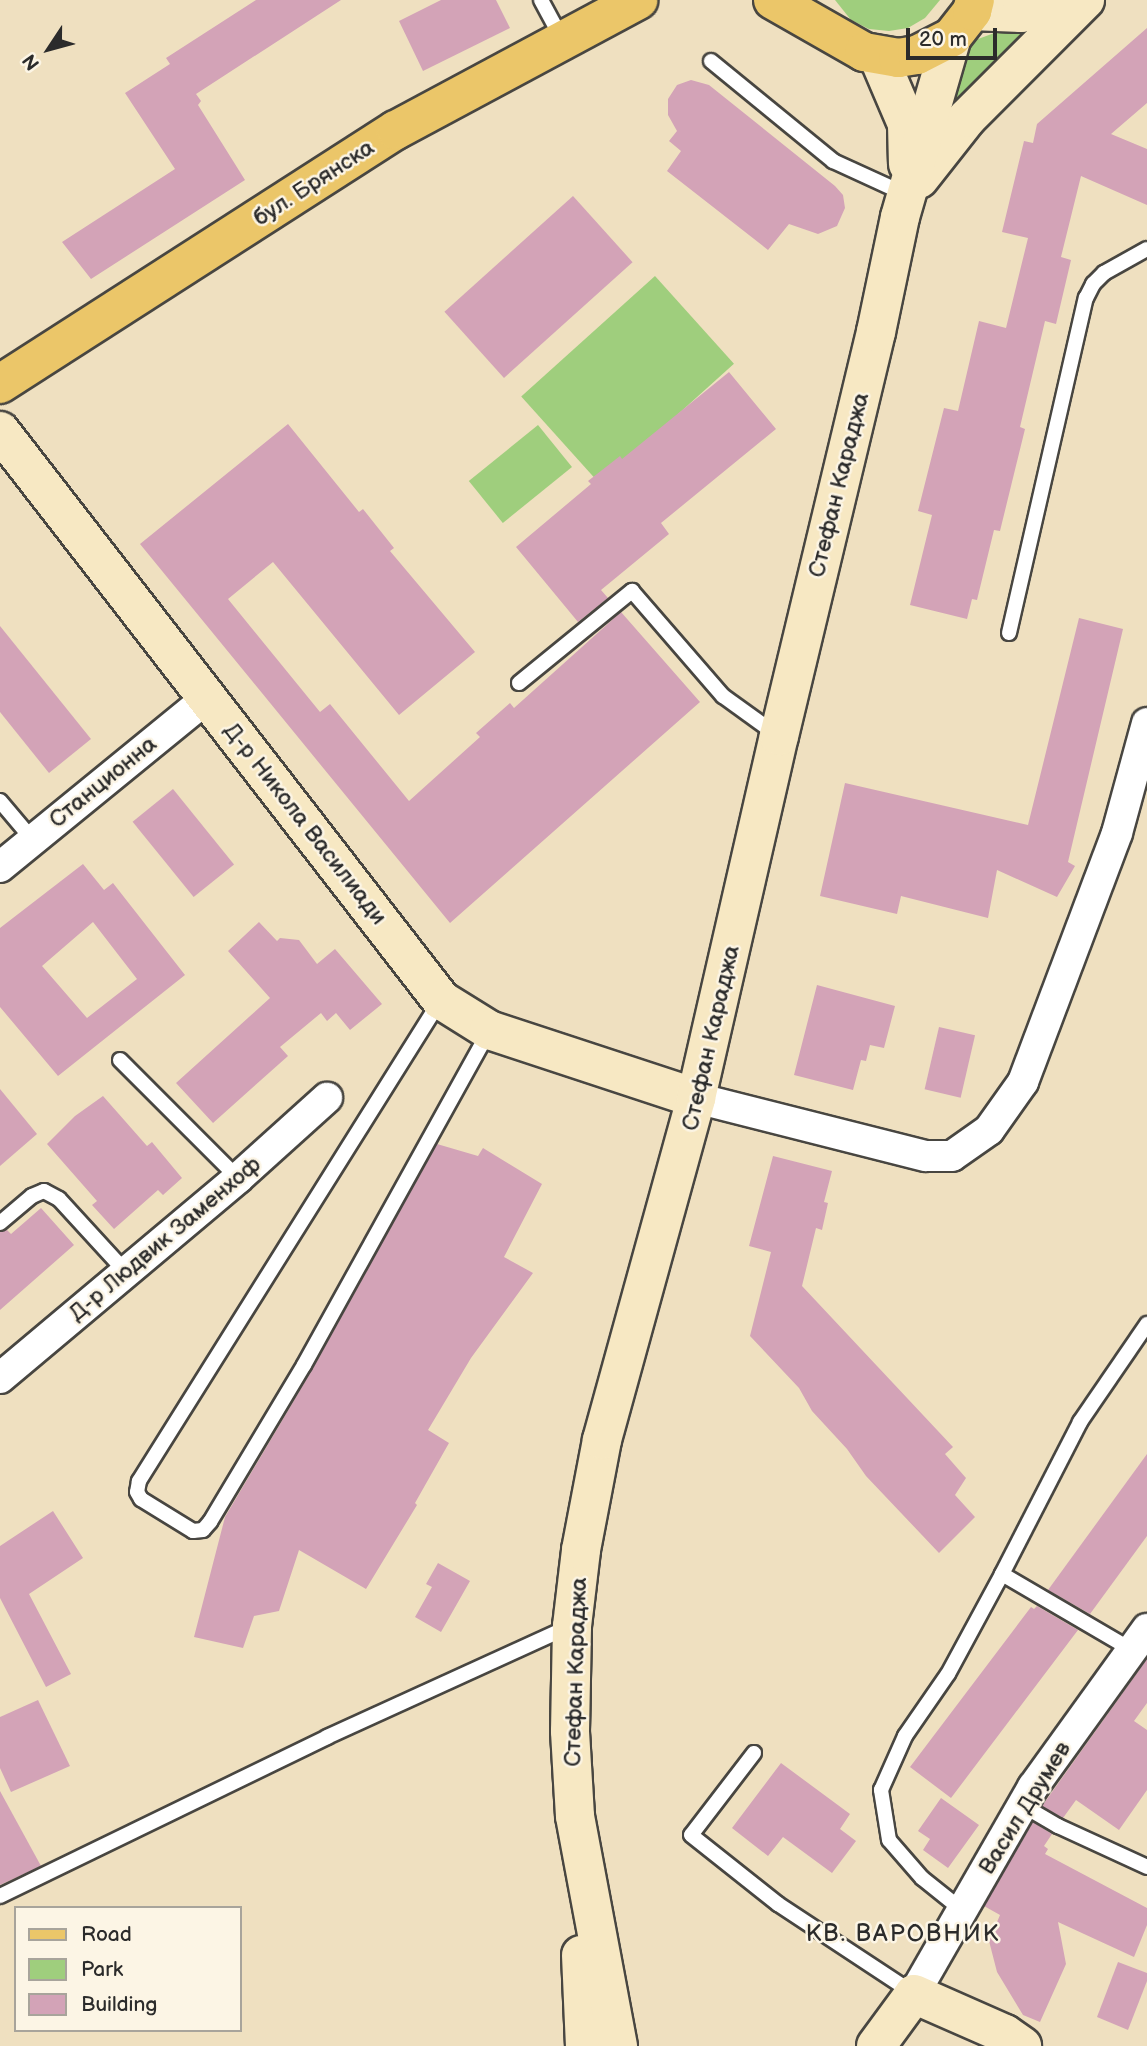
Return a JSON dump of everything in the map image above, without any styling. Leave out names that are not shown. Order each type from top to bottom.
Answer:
[{"type":"main road","name":"бул. Брянска","points":[[0,384],[396,130],[638,0]]},
{"type":"main road","points":[[773,0],[863,52],[878,56],[917,55],[966,16],[1021,13],[1077,0]]},
{"type":"main road","points":[[813,0],[824,21],[837,36]]},
{"type":"main road","points":[[907,194],[967,118],[1086,0]]},
{"type":"main road","name":"Стефан Караджа","points":[[618,2046],[575,1816],[570,1731],[572,1626],[580,1550],[602,1440],[696,1098],[907,194],[966,16]]},
{"type":"main road","points":[[878,56],[907,124],[907,194]]},
{"type":"main road","name":"Д-р Никола Василиади","points":[[0,431],[441,1000],[489,1030],[696,1098]]},
{"type":"main road","points":[[575,1816],[586,2046]]},
{"type":"main road","points":[[914,1994],[1005,2034],[1022,2046]]},
{"type":"main road","name":"Васил Друмев","points":[[876,2046],[914,1994]]},
{"type":"street","name":"Станционна","points":[[0,867],[207,698]]},
{"type":"street","points":[[696,1098],[926,1156],[952,1156],[989,1130],[1023,1082],[1117,833],[1147,723]]},
{"type":"street","name":"Д-р Людвик Заменхоф","points":[[0,1378],[238,1178],[327,1098]]},
{"type":"street","name":"Васил Друмев","points":[[914,1994],[1022,1805],[1139,1640]]},
{"type":"lane","points":[[541,0],[562,40]]},
{"type":"lane","points":[[711,61],[833,160],[907,194]]},
{"type":"lane","points":[[1009,633],[1086,298],[1104,273],[1147,249]]},
{"type":"lane","points":[[519,683],[632,591],[723,696],[779,736]]},
{"type":"lane","points":[[0,801],[33,839]]},
{"type":"lane","points":[[441,1000],[139,1481],[137,1492],[141,1499],[193,1531],[203,1530],[210,1522],[304,1365],[489,1030]]},
{"type":"lane","points":[[120,1060],[238,1178]]},
{"type":"lane","points":[[0,1223],[32,1196],[44,1191],[59,1199],[126,1272]]},
{"type":"lane","points":[[962,1910],[922,1878],[889,1840],[881,1790],[905,1736],[948,1674],[1080,1422],[1147,1324]]},
{"type":"lane","points":[[1002,1574],[1139,1640]]},
{"type":"lane","points":[[0,1896],[327,1737],[572,1626]]},
{"type":"lane","points":[[754,1753],[691,1835],[778,1905],[914,1994]]},
{"type":"lane","points":[[1022,1805],[1058,1826],[1147,1867]]},
{"type":"green space","points":[[835,0],[940,0],[925,18],[908,28],[889,31],[869,29],[851,20]]},
{"type":"green space","points":[[997,32],[1029,32],[955,110],[949,75],[970,42]]},
{"type":"green space","points":[[655,276],[734,364],[600,484],[521,396]]},
{"type":"green space","points":[[538,425],[572,467],[503,523],[469,481]]},
{"type":"building","points":[[256,0],[341,0],[196,94],[201,101],[198,105],[245,180],[91,279],[62,242],[175,169],[125,93],[170,64],[166,58]]},
{"type":"building","points":[[441,0],[496,0],[510,28],[423,71],[399,21]]},
{"type":"building","points":[[1147,28],[1147,103],[1111,134],[1147,149],[1147,205],[1081,176],[1061,257],[1071,260],[1056,324],[1045,321],[1020,427],[1025,429],[1000,531],[994,530],[977,600],[972,599],[967,619],[910,605],[932,515],[918,511],[944,408],[958,411],[979,321],[1006,328],[1028,238],[1002,232],[1024,141],[1033,143],[1037,124]]},
{"type":"building","points":[[691,80],[709,85],[835,186],[843,195],[845,208],[837,226],[818,234],[789,224],[768,250],[667,171],[681,151],[669,141],[677,131],[668,115],[668,99],[677,85]]},
{"type":"building","points":[[573,196],[633,262],[504,378],[444,312]]},
{"type":"building","points":[[729,372],[776,429],[661,523],[669,534],[601,590],[608,598],[578,622],[516,547],[591,484],[588,481],[620,456],[622,459]]},
{"type":"building","points":[[288,424],[359,512],[363,509],[394,548],[390,551],[475,652],[399,715],[273,562],[228,599],[320,712],[330,704],[409,801],[480,737],[476,733],[510,703],[514,708],[621,612],[700,702],[450,923],[140,544]]},
{"type":"building","points":[[1079,618],[1123,629],[1068,862],[1075,866],[1057,897],[997,870],[988,918],[901,896],[897,914],[820,896],[845,783],[1028,825]]},
{"type":"building","points":[[0,626],[91,739],[49,773],[0,712]]},
{"type":"building","points":[[173,789],[234,864],[194,897],[133,822]]},
{"type":"building","points":[[83,864],[104,890],[113,883],[185,975],[58,1076],[0,1007],[0,928]],"holes":[[[93,922],[137,979],[87,1018],[42,966]]]},
{"type":"building","points":[[259,922],[277,941],[280,938],[299,940],[317,964],[335,949],[382,1004],[350,1030],[336,1013],[327,1021],[321,1013],[280,1047],[288,1056],[213,1123],[176,1083],[270,998],[228,951]]},
{"type":"building","points":[[817,985],[895,1006],[884,1048],[870,1045],[866,1061],[861,1060],[853,1090],[794,1075]]},
{"type":"building","points":[[939,1027],[975,1035],[961,1098],[925,1089]]},
{"type":"building","points":[[0,1089],[37,1134],[0,1166]]},
{"type":"building","points":[[103,1096],[147,1146],[152,1142],[182,1178],[163,1195],[158,1190],[114,1229],[92,1205],[97,1201],[47,1144],[75,1116]]},
{"type":"building","points":[[437,1144],[478,1156],[483,1148],[542,1184],[504,1257],[533,1273],[471,1358],[428,1430],[449,1443],[415,1503],[417,1505],[366,1589],[299,1550],[279,1611],[254,1616],[243,1648],[194,1637],[225,1517],[312,1370]]},
{"type":"building","points":[[773,1156],[832,1171],[824,1202],[828,1203],[822,1230],[816,1228],[802,1286],[953,1447],[945,1454],[966,1478],[955,1495],[975,1517],[939,1553],[866,1476],[847,1449],[812,1411],[799,1388],[750,1336],[771,1252],[749,1246]]},
{"type":"building","points":[[41,1208],[74,1245],[0,1310],[0,1232],[7,1230],[11,1234]]},
{"type":"building","points":[[1147,1454],[1147,1536],[1090,1614],[1048,1590]]},
{"type":"building","points":[[53,1511],[83,1558],[29,1594],[71,1674],[46,1687],[0,1598],[0,1546]]},
{"type":"building","points":[[438,1563],[470,1581],[441,1632],[415,1617],[432,1587],[426,1584]]},
{"type":"building","points":[[1037,1606],[1078,1630],[951,1798],[910,1767],[1031,1607],[1034,1609]]},
{"type":"building","points":[[1147,1659],[1147,1703],[1134,1721],[1147,1730],[1147,1790],[1119,1830],[1076,1800],[1063,1818],[1042,1806]]},
{"type":"building","points":[[38,1700],[70,1766],[11,1792],[0,1768],[0,1717]]},
{"type":"building","points":[[781,1763],[850,1814],[840,1829],[856,1841],[832,1873],[783,1837],[768,1856],[732,1828]]},
{"type":"building","points":[[0,1791],[41,1866],[0,1885]]},
{"type":"building","points":[[941,1798],[979,1825],[948,1868],[923,1850],[930,1839],[918,1831]]},
{"type":"building","points":[[1033,1822],[1052,1834],[1044,1846],[1048,1849],[1045,1854],[1147,1908],[1147,1925],[1134,1957],[1058,1922],[1066,1964],[1040,2022],[1023,2015],[997,1972],[989,1941],[1000,1915],[984,1906]]},
{"type":"building","points":[[1118,1962],[1147,1973],[1147,1981],[1128,2030],[1097,2017]]},
{"type":"district","name":"КВ. ВАРОВНИК","points":[[903,1934]]}]
